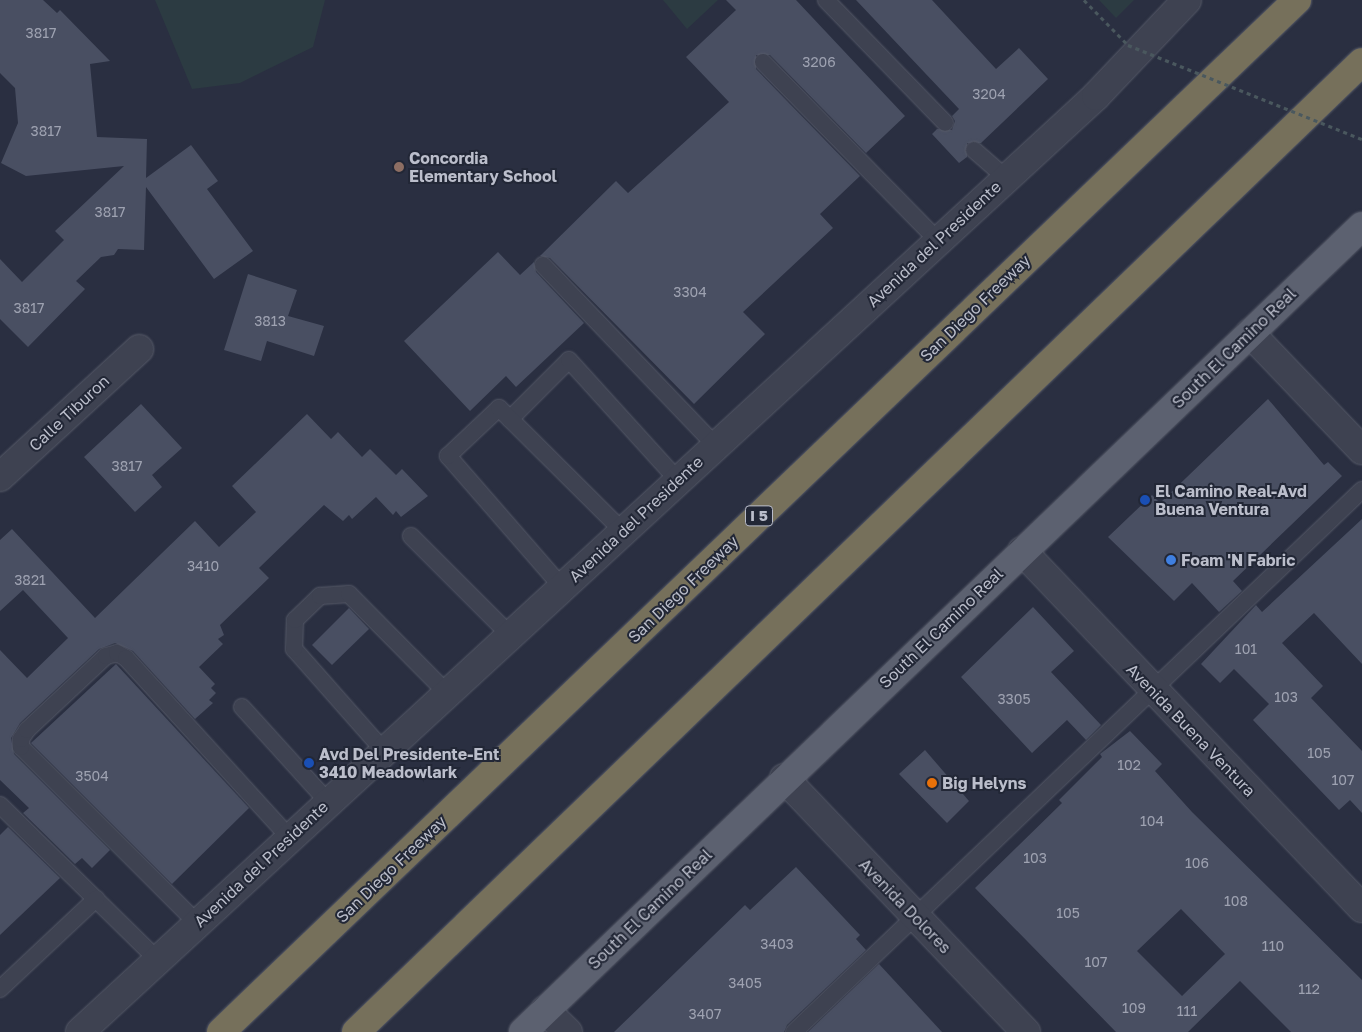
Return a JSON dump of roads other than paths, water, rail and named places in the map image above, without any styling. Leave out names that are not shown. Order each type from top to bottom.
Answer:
[{"type":"highway","name":"San Diego Freeway","points":[[220,1032],[1297,0]]},
{"type":"highway","points":[[356,1032],[1362,62]]},
{"type":"main road","name":"South El Camino Real","points":[[523,1032],[784,778],[1362,226]]},
{"type":"street","name":"Avenida del Presidente","points":[[80,1032],[1096,96],[1187,0]]},
{"type":"street","points":[[1250,332],[1362,450]]},
{"type":"street","name":"Calle Tiburon","points":[[0,477],[139,349]]},
{"type":"street","name":"Avenida Buena Ventura","points":[[1022,551],[1152,690],[1362,908]]},
{"type":"street","name":"Avenida Dolores","points":[[784,778],[1026,1032]]},
{"type":"street","points":[[546,1010],[568,1032]]},
{"type":"lane","points":[[826,0],[944,122]]},
{"type":"lane","points":[[763,62],[938,241]]},
{"type":"lane","points":[[974,150],[1006,178]]},
{"type":"lane","points":[[543,265],[716,446]]},
{"type":"lane","points":[[510,418],[569,360],[678,480]]},
{"type":"lane","points":[[562,587],[448,456],[499,408],[623,531]]},
{"type":"lane","points":[[794,1032],[914,915],[1362,490]]},
{"type":"lane","points":[[411,536],[510,635]]},
{"type":"lane","points":[[384,751],[294,649],[295,620],[320,596],[349,594],[447,694]]},
{"type":"lane","points":[[197,923],[21,747],[21,739],[27,730],[106,656],[117,653],[126,658],[290,838]]},
{"type":"lane","points":[[242,707],[328,803]]},
{"type":"lane","points":[[0,805],[158,960]]},
{"type":"lane","points":[[0,988],[96,899]]},
{"type":"place","name":"Concordia Elementary School","points":[[399,167]]},
{"type":"place","name":"El Camino Real-Avd Buena Ventura","points":[[1145,500]]},
{"type":"place","name":"Foam 'N Fabric","points":[[1171,560]]},
{"type":"place","name":"Avd Del Presidente-Ent 3410 Meadowlark","points":[[309,763]]},
{"type":"place","name":"Big Helyns","points":[[932,783]]}]
